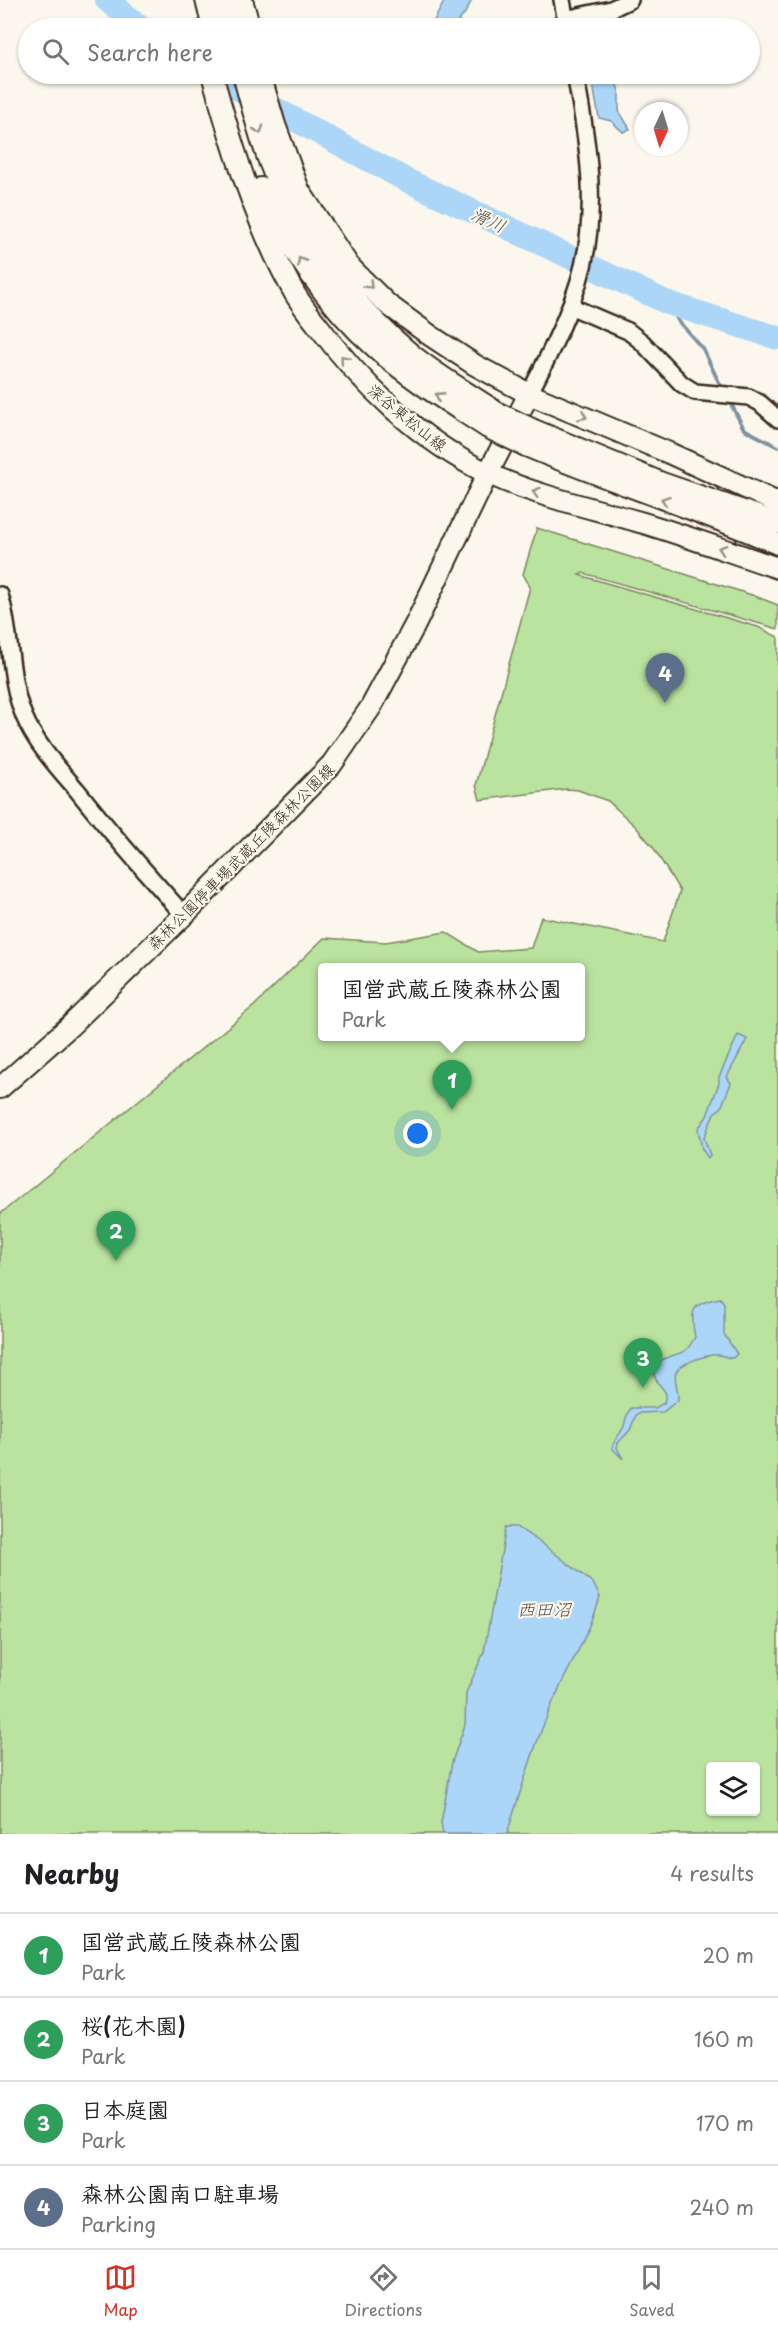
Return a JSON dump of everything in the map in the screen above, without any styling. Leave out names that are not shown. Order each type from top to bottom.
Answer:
[{"type":"main road","points":[[198,0],[200,18]]},
{"type":"main road","points":[[206,0],[210,18]]},
{"type":"main road","points":[[226,0],[230,18]]},
{"type":"main road","points":[[242,0],[247,18]]},
{"type":"main road","name":"深谷東松山線","points":[[215,84],[230,140],[269,240],[295,295],[342,359],[372,390],[438,444],[488,473],[549,496],[652,526],[778,568]]},
{"type":"main road","name":"深谷東松山線","points":[[227,84],[251,164],[269,205],[307,270],[338,309],[375,348],[420,384],[530,438],[594,474],[708,515],[778,544]]},
{"type":"main road","name":"深谷東松山線","points":[[246,84],[263,144],[278,183],[316,250],[336,278],[370,316],[413,356],[492,420]]},
{"type":"main road","points":[[264,84],[274,125],[290,168],[311,209],[349,266],[387,304],[466,359],[529,394],[669,453],[778,503]]},
{"type":"main road","name":"森林公園停車場武蔵丘陵森林公園線","points":[[0,1088],[70,1026],[184,915],[332,764],[371,707],[416,623],[488,473],[529,394]]},
{"type":"main road","name":"深谷東松山線","points":[[530,438],[778,524]]},
{"type":"street","points":[[562,0],[565,18]]},
{"type":"street","points":[[584,18],[630,0]]},
{"type":"street","points":[[529,394],[570,306],[585,256],[590,226],[589,163],[577,84]]},
{"type":"street","points":[[570,306],[628,331],[642,342],[682,384],[695,392],[749,397],[760,403],[778,419]]},
{"type":"street","points":[[0,595],[5,647],[24,717],[52,760],[129,854],[184,915]]},
{"type":"green space","points":[[537,528],[778,605],[778,629],[583,573],[579,575],[758,627],[778,637],[778,1834],[0,1834],[0,1214],[254,1006],[324,938],[386,942],[446,932],[478,952],[531,948],[541,917],[663,942],[680,891],[653,847],[636,827],[608,801],[578,790],[567,789],[480,800],[476,785],[530,587],[523,574]]},
{"type":"water","points":[[445,0],[472,0],[461,18],[435,18]]},
{"type":"water","points":[[593,84],[617,84],[619,91],[619,111],[630,129],[623,132],[611,121],[599,118]]},
{"type":"water","points":[[738,1035],[747,1039],[727,1077],[731,1083],[721,1108],[714,1113],[704,1138],[710,1155],[708,1158],[702,1149],[698,1129],[707,1116],[719,1077]]},
{"type":"water","points":[[720,1298],[724,1303],[724,1334],[737,1354],[733,1358],[719,1355],[702,1357],[679,1369],[675,1378],[678,1400],[663,1412],[636,1415],[630,1430],[618,1443],[617,1448],[623,1459],[612,1448],[623,1429],[629,1410],[631,1408],[655,1408],[664,1403],[666,1394],[655,1379],[655,1367],[662,1359],[687,1349],[695,1337],[693,1314],[695,1309],[703,1303]]},
{"type":"water","name":"西田沼","points":[[506,1527],[517,1527],[544,1545],[593,1583],[600,1597],[591,1624],[546,1718],[507,1834],[443,1834],[441,1823],[452,1762],[465,1725],[466,1693],[484,1652]]},
{"type":"waterway","name":"滑川","points":[[107,0],[129,18]]},
{"type":"waterway","name":"滑川","points":[[229,84],[406,180],[668,303],[778,338]]},
{"type":"waterway","points":[[668,303],[679,322],[703,349],[723,391]]},
{"type":"waterway","points":[[729,400],[744,429],[778,447]]},
{"type":"place","name":"森林公園南口駐車場","points":[[665,703]]},
{"type":"place","name":"国営武蔵丘陵森林公園","points":[[452,1110]]},
{"type":"place","name":"桜(花木園)","points":[[116,1261]]},
{"type":"place","name":"日本庭園","points":[[643,1388]]}]
